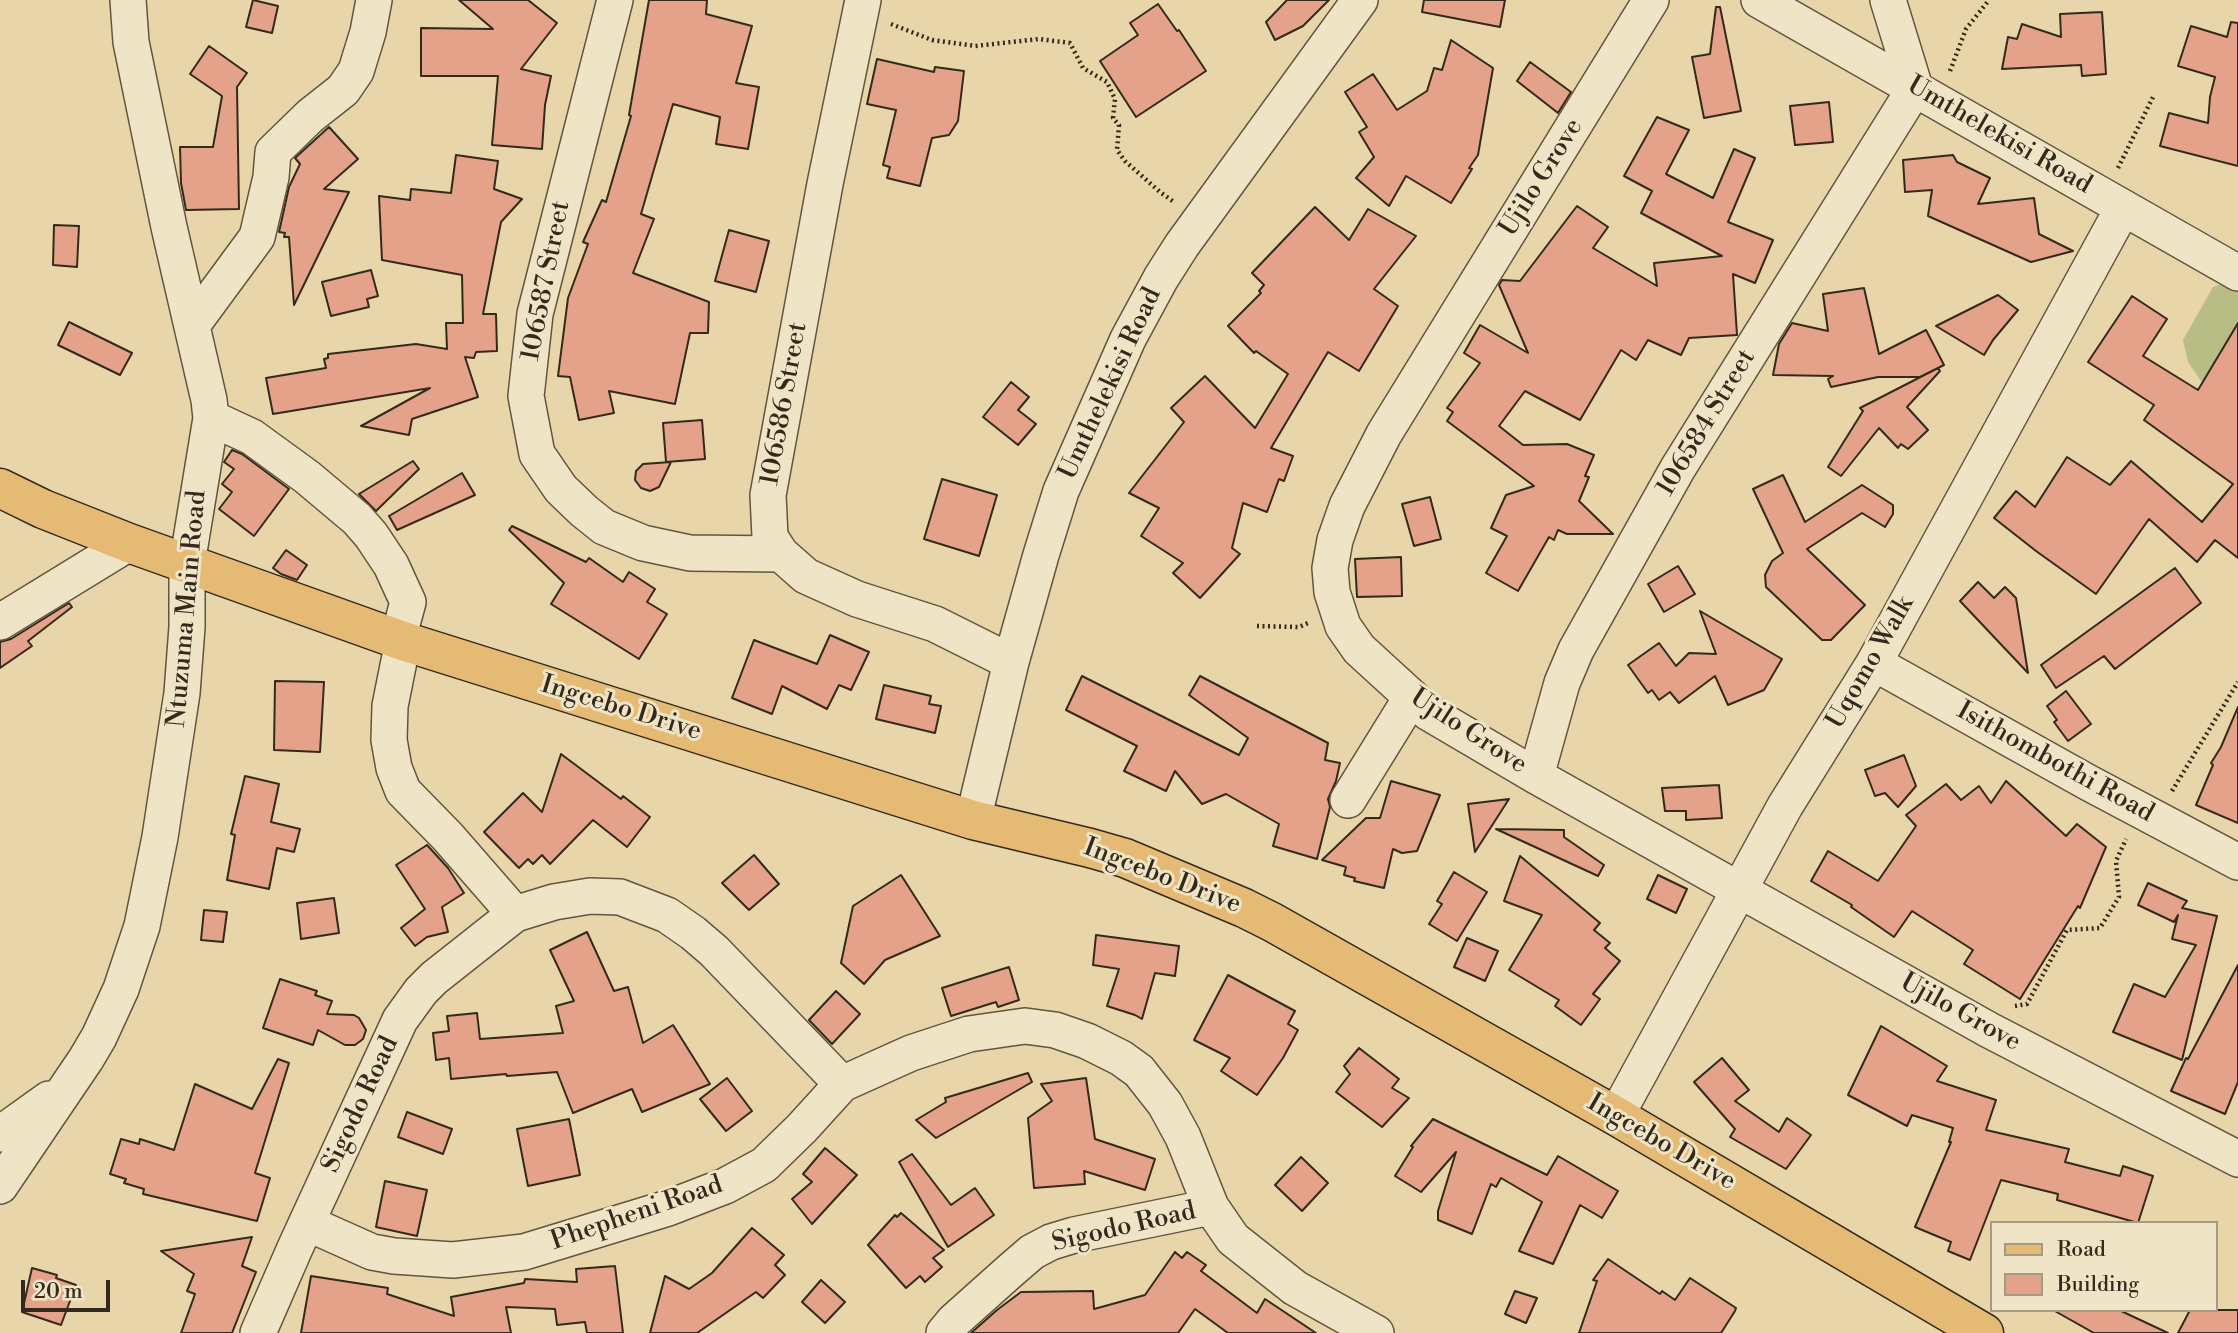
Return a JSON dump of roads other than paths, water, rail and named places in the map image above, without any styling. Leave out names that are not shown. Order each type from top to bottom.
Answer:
[{"type":"main road","name":"Ingcebo Drive","points":[[0,488],[43,509],[129,543],[401,640],[973,820],[1125,858],[1244,908],[1616,1116],[1984,1333]]},
{"type":"street","name":"Ntuzuma Main Road","points":[[0,1186],[99,1037],[121,989],[142,926],[160,837],[182,693],[187,627],[187,564],[211,418],[131,42],[128,0]]},
{"type":"street","points":[[193,324],[257,236],[271,177],[273,152],[310,116],[343,90],[356,71],[374,0]]},
{"type":"street","name":"106587 Street","points":[[615,0],[535,314],[526,396],[537,454],[561,489],[584,512],[604,527],[643,543],[690,553],[781,554]]},
{"type":"street","name":"Umthelekisi Road","points":[[973,820],[1012,662],[1061,491],[1128,338],[1161,278],[1360,0]]},
{"type":"street","name":"Ujilo Grove","points":[[1651,0],[1384,434],[1347,506],[1335,540],[1330,568],[1332,592],[1342,626],[1359,649],[1429,713],[1967,1018],[2238,1159]]},
{"type":"street","name":"Umthelekisi Road","points":[[1759,0],[2238,273]]},
{"type":"street","points":[[1888,0],[1927,95]]},
{"type":"street","name":"106586 Street","points":[[862,5],[822,198],[768,495],[770,537],[781,554],[806,576],[857,599],[935,624],[1012,662]]},
{"type":"street","name":"106584 Street","points":[[1536,776],[1562,683],[1576,650],[1678,468],[1927,95]]},
{"type":"street","name":"Uqomo Walk","points":[[1616,1116],[1785,806],[1874,663],[2114,203]]},
{"type":"street","points":[[211,418],[252,437],[307,477],[357,519],[391,565],[408,602],[390,706],[389,740],[394,768],[403,791],[448,837],[515,914]]},
{"type":"street","points":[[0,622],[129,543]]},
{"type":"street","name":"Isithombothi Road","points":[[1874,663],[2238,862]]},
{"type":"street","points":[[1348,800],[1411,698]]},
{"type":"street","name":"Sigodo Road","points":[[258,1333],[389,1041],[405,1013],[434,978],[515,914],[554,902],[590,896],[620,897],[667,915],[694,933],[713,951],[842,1084]]},
{"type":"street","name":"Phepheni Road","points":[[307,1223],[372,1252],[394,1256],[453,1260],[524,1252],[668,1208],[725,1186],[764,1165],[842,1084],[911,1053],[969,1034],[1026,1026],[1055,1030],[1087,1041],[1121,1058],[1139,1071],[1165,1104],[1183,1137],[1211,1207],[1233,1240],[1295,1288],[1376,1333]]},
{"type":"street","points":[[0,1134],[68,1084]]},
{"type":"street","name":"Sigodo Road","points":[[944,1333],[1032,1252],[1051,1242],[1211,1207]]}]
